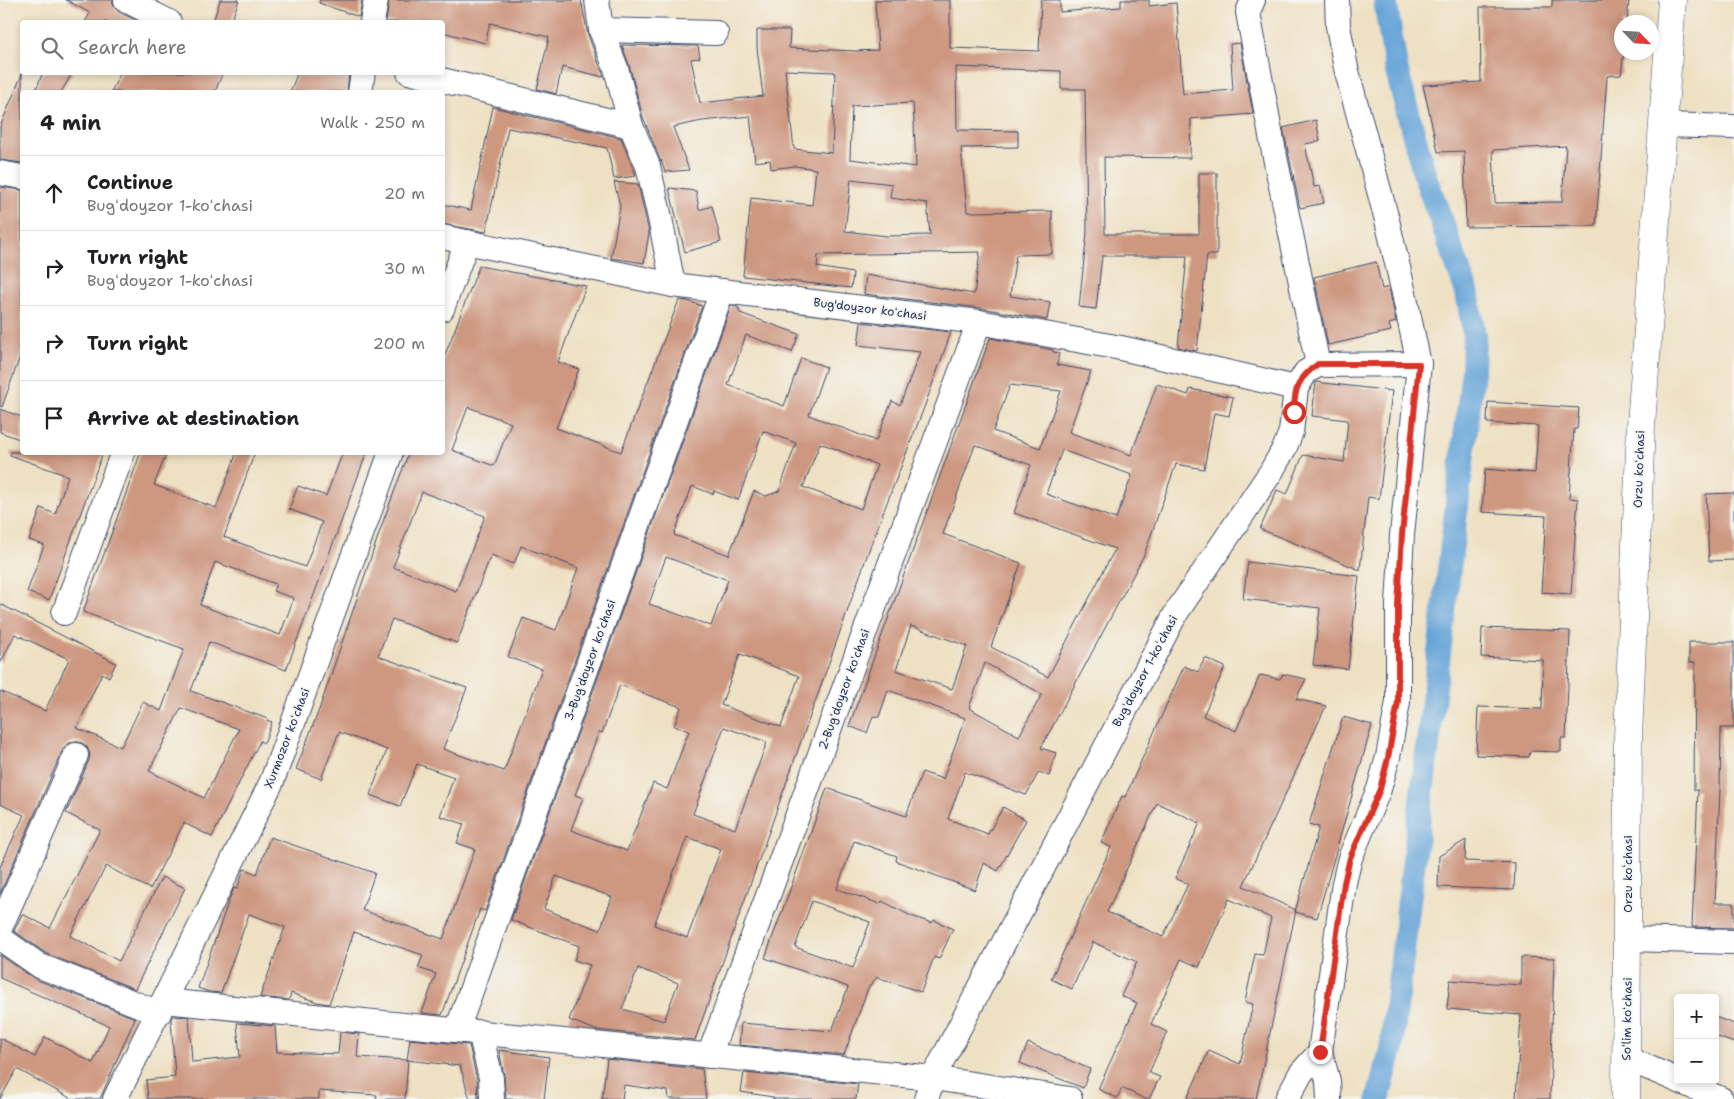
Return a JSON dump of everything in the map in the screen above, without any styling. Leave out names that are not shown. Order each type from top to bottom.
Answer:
[{"type":"street","points":[[126,0],[165,20]]},
{"type":"street","points":[[372,20],[376,0]]},
{"type":"street","points":[[597,0],[601,30],[616,68],[631,126],[648,166],[673,285]]},
{"type":"street","points":[[1253,0],[1248,12],[1251,29],[1274,152],[1318,364]]},
{"type":"street","points":[[1329,1099],[1328,1081],[1320,1052],[1344,883],[1350,858],[1380,789],[1388,758],[1398,702],[1398,605],[1402,535],[1419,364],[1389,228],[1346,68],[1338,26],[1337,0]]},
{"type":"street","name":"Orzu koʻchasi","points":[[1628,939],[1628,738],[1641,425],[1672,0]]},
{"type":"street","points":[[601,30],[716,34]]},
{"type":"street","points":[[360,90],[363,75]]},
{"type":"street","points":[[421,75],[631,126]]},
{"type":"street","points":[[1663,125],[1734,127]]},
{"type":"street","points":[[0,173],[20,176]]},
{"type":"street","name":"Bug'doyzor koʻchasi","points":[[445,238],[673,285],[979,322],[1121,348],[1296,388]]},
{"type":"street","points":[[445,301],[467,242]]},
{"type":"street","name":"3-Bugʻdoyzor koʻchasi","points":[[457,1030],[722,291]]},
{"type":"street","name":"2-Bugʻdoyzor koʻchasi","points":[[709,1056],[979,322]]},
{"type":"street","points":[[1296,388],[1306,372],[1318,364],[1419,364]]},
{"type":"street","name":"Bugʻdoyzor 1-koʻchasi","points":[[929,1088],[1176,613],[1271,472],[1285,446],[1291,432],[1296,388]]},
{"type":"street","points":[[64,614],[122,455]]},
{"type":"street","name":"Xurmozor koʻchasi","points":[[115,1099],[272,781],[389,455]]},
{"type":"street","points":[[0,928],[76,755]]},
{"type":"street","points":[[0,938],[40,966],[161,1007],[480,1032],[709,1056],[929,1088],[1070,1099]]},
{"type":"street","points":[[1628,939],[1734,942]]},
{"type":"street","name":"Soʻlim koʻchasi","points":[[1626,1099],[1628,939]]},
{"type":"street","points":[[480,1032],[491,1078],[492,1099]]},
{"type":"street","points":[[1287,1099],[1301,1073],[1320,1052]]},
{"type":"street","points":[[1626,1058],[1722,1099]]},
{"type":"building","points":[[66,0],[112,0],[114,7],[119,12],[136,20],[86,20],[90,13]]},
{"type":"building","points":[[220,0],[239,0],[232,20],[214,20]]},
{"type":"building","points":[[320,0],[362,0],[359,17],[319,3]]},
{"type":"building","points":[[389,0],[581,0],[588,35],[604,77],[562,67],[556,94],[537,89],[549,37],[490,23],[485,43],[445,33],[445,20],[386,20]]},
{"type":"building","points":[[875,0],[950,0],[950,48],[1039,51],[1041,0],[1060,0],[1060,12],[1121,7],[1121,0],[1149,0],[1149,6],[1176,3],[1183,94],[1233,90],[1230,44],[1240,43],[1253,114],[1191,119],[1190,158],[1104,157],[1105,234],[1199,234],[1199,173],[1217,173],[1217,255],[1207,255],[1197,351],[1178,347],[1187,256],[1102,256],[1096,309],[1079,307],[1087,232],[1085,89],[1061,89],[1061,71],[956,67],[957,130],[1018,131],[1018,147],[961,148],[967,212],[1052,211],[1052,254],[1016,255],[1010,296],[1050,302],[1047,320],[981,308],[864,294],[866,275],[974,294],[980,252],[818,255],[817,267],[853,273],[851,288],[743,276],[751,198],[812,205],[816,169],[795,166],[771,169],[770,160],[755,162],[750,116],[702,121],[673,127],[689,170],[665,172],[643,117],[622,45],[698,46],[700,58],[691,59],[700,103],[763,96],[757,48],[757,30],[790,30],[789,48],[855,51],[878,50]],"holes":[[[785,70],[835,72],[832,153],[794,149]],[[913,103],[916,167],[850,159],[852,106]],[[851,179],[892,184],[890,198],[927,203],[930,235],[887,236],[845,231]]]},
{"type":"building","points":[[1552,0],[1629,0],[1628,15],[1614,15],[1614,60],[1623,60],[1621,75],[1607,76],[1596,226],[1466,227],[1464,151],[1438,152],[1423,85],[1481,82],[1480,7],[1552,7]],"holes":[[[1566,146],[1562,202],[1495,203],[1493,150]]]},
{"type":"building","points":[[22,75],[22,90],[20,90],[20,163],[0,160],[0,127]]},
{"type":"building","points":[[42,75],[71,75],[62,90],[36,90]]},
{"type":"building","points":[[120,75],[222,75],[216,90],[112,90]]},
{"type":"building","points":[[297,75],[349,75],[347,90],[291,90]]},
{"type":"building","points":[[493,107],[621,138],[636,176],[614,179],[607,148],[508,128],[486,232],[445,225],[445,205],[471,210]]},
{"type":"building","points":[[1316,120],[1320,141],[1305,144],[1314,187],[1320,186],[1324,203],[1300,208],[1283,128]]},
{"type":"building","points":[[614,182],[638,184],[649,233],[644,263],[611,258],[620,206]]},
{"type":"building","points":[[0,187],[20,190],[20,357],[2,407],[0,406]]},
{"type":"building","points":[[669,188],[696,191],[699,210],[712,206],[721,242],[685,252]]},
{"type":"building","points":[[1376,262],[1382,289],[1388,287],[1390,292],[1396,322],[1389,324],[1391,331],[1328,345],[1314,277]]},
{"type":"building","points":[[479,266],[586,286],[558,362],[579,369],[556,428],[621,452],[679,300],[702,306],[485,911],[480,909],[442,1015],[422,1013],[436,974],[418,968],[423,955],[354,932],[329,1004],[291,993],[289,1000],[260,997],[285,927],[249,914],[221,993],[209,992],[198,988],[234,888],[237,889],[244,869],[257,874],[270,837],[375,873],[362,910],[443,939],[475,849],[457,843],[464,824],[440,816],[454,777],[417,764],[400,806],[370,795],[387,750],[339,732],[321,779],[296,769],[319,710],[408,455],[445,455],[445,355]],"holes":[[[468,407],[511,423],[494,466],[452,450]],[[422,492],[485,516],[456,591],[393,567]],[[521,546],[578,568],[556,630],[523,618],[508,657],[542,669],[504,771],[443,749],[467,688],[378,656],[392,619],[457,643],[491,555],[514,564]]]},
{"type":"building","points":[[731,306],[738,307],[740,313],[799,334],[792,352],[746,335],[728,385],[784,406],[801,358],[826,367],[809,415],[876,441],[892,401],[900,405],[920,352],[858,345],[861,322],[951,332],[874,536],[695,1040],[596,1030],[569,1020],[590,965],[574,960],[579,946],[511,920]],"holes":[[[763,431],[796,443],[779,491],[766,496],[754,491],[729,555],[674,535],[692,486],[713,494],[714,491],[738,500]],[[820,443],[877,465],[861,509],[803,487]],[[666,557],[728,580],[711,626],[649,604]],[[740,654],[799,676],[781,727],[721,705]],[[620,685],[681,707],[674,726],[689,731],[667,789],[653,783],[627,851],[571,830],[583,798],[575,795],[599,732],[602,733]],[[724,727],[767,742],[735,829],[693,814]],[[687,837],[721,849],[687,938],[654,925]],[[556,876],[612,897],[600,930],[544,909]],[[638,968],[678,983],[664,1021],[622,1009]]]},
{"type":"building","points":[[990,338],[1053,350],[1053,352],[1059,353],[1057,365],[1091,371],[1069,432],[1131,455],[1157,384],[1188,395],[1190,389],[1233,397],[1229,416],[1214,413],[1204,469],[1176,464],[1144,555],[1041,748],[1056,753],[1049,776],[1039,772],[1026,795],[965,772],[948,819],[988,834],[1003,807],[1026,820],[998,871],[984,863],[975,890],[896,861],[897,856],[854,841],[837,889],[880,904],[882,901],[911,916],[932,923],[934,920],[953,929],[939,959],[934,957],[921,992],[877,977],[868,988],[844,1055],[739,1045],[741,1023],[832,1031],[848,987],[765,958],[827,788],[906,816],[922,772],[943,779],[965,718],[888,690],[879,717],[873,716],[867,733],[849,726]],"holes":[[[1010,385],[1061,391],[1040,448],[993,431]],[[975,445],[1031,465],[1014,513],[1115,549],[1048,677],[991,647],[1021,563],[943,534]],[[1062,450],[1132,475],[1116,519],[1046,494]],[[911,626],[967,646],[952,689],[896,670]],[[985,663],[1042,694],[1019,736],[969,708]],[[812,901],[870,922],[853,968],[795,947]]]},
{"type":"building","points":[[1316,382],[1392,391],[1379,499],[1368,497],[1360,570],[1260,529],[1277,490],[1287,494],[1303,455],[1344,462],[1348,420],[1312,416]]},
{"type":"building","points":[[1488,402],[1579,408],[1577,429],[1574,429],[1569,498],[1578,499],[1571,594],[1541,592],[1546,516],[1482,512],[1485,469],[1535,473],[1538,426],[1487,423]]},
{"type":"building","points":[[0,409],[20,416],[20,439],[0,432]]},
{"type":"building","points":[[11,452],[20,452],[20,455],[102,455],[49,600],[27,592],[44,545],[29,540],[41,508],[55,514],[68,476],[10,455]]},
{"type":"building","points":[[140,455],[166,455],[154,485],[216,508],[236,455],[254,455],[224,537],[305,567],[322,522],[289,509],[298,486],[326,496],[342,455],[366,455],[286,670],[209,642],[191,691],[272,722],[264,743],[260,741],[212,837],[184,823],[150,889],[106,866],[70,936],[119,961],[162,877],[185,888],[135,989],[47,954],[14,931],[22,914],[50,928],[100,830],[66,813],[89,760],[90,754],[87,747],[82,743],[74,741],[63,749],[0,894],[0,867],[24,815],[0,804],[0,691],[45,711],[69,659],[15,634],[0,664],[0,604],[116,663],[109,677],[102,673],[77,728],[121,747],[143,702],[161,711],[184,649],[83,612]],"holes":[[[215,562],[276,584],[273,591],[294,598],[280,635],[200,605]],[[181,708],[239,729],[204,798],[149,771]]]},
{"type":"building","points":[[1734,493],[1734,560],[1709,561],[1706,494]]},
{"type":"building","points":[[1248,562],[1359,576],[1348,669],[1313,665],[1320,608],[1243,599]]},
{"type":"building","points":[[1482,628],[1570,631],[1566,738],[1561,738],[1561,752],[1530,751],[1529,757],[1476,755],[1478,707],[1542,709],[1543,660],[1481,657]]},
{"type":"building","points":[[1689,642],[1734,642],[1734,728],[1721,728],[1715,903],[1734,903],[1734,928],[1692,927],[1698,790],[1694,790],[1695,662],[1689,663]]},
{"type":"building","points":[[1205,658],[1225,667],[1203,716],[1236,731],[1260,675],[1280,679],[1283,674],[1306,679],[1296,699],[1326,706],[1243,886],[1296,910],[1256,1099],[1187,1099],[1209,1050],[1240,1064],[1253,1004],[1245,1002],[1255,954],[1263,955],[1271,918],[1229,899],[1199,967],[1181,959],[1151,1024],[1167,1032],[1149,1073],[1160,1077],[1149,1099],[1145,1099],[1122,1088],[1117,1098],[1098,1089],[1137,1003],[1121,996],[1137,962],[1093,942],[1072,989],[1051,979],[1111,847],[1101,843],[1122,796],[1125,797],[1184,666],[1198,672]],"holes":[[[1157,803],[1200,823],[1175,878],[1188,884],[1163,937],[1107,912]]]},
{"type":"building","points":[[1343,717],[1372,725],[1317,918],[1295,912],[1319,827],[1309,824]]},
{"type":"building","points":[[1466,840],[1465,861],[1515,863],[1514,890],[1438,887],[1439,856]]},
{"type":"building","points":[[0,955],[35,979],[135,1018],[100,1099],[72,1099],[17,1069],[0,1099],[0,1038],[35,1057],[45,1037],[93,1063],[109,1026],[0,978]]},
{"type":"building","points":[[1521,957],[1554,958],[1550,1099],[1516,1099],[1521,1015],[1447,1009],[1450,980],[1521,985]]},
{"type":"building","points":[[172,1016],[189,1017],[192,1062],[240,1057],[237,1023],[275,1026],[277,1052],[338,1054],[340,1032],[359,1034],[357,1057],[408,1060],[405,1099],[376,1099],[377,1095],[319,1091],[319,1099],[148,1099],[146,1080],[175,1077]]},
{"type":"building","points":[[1719,1018],[1734,1024],[1734,1043],[1719,1037]]},
{"type":"building","points":[[410,1039],[469,1045],[477,1080],[478,1099],[470,1099],[460,1066],[407,1060]]},
{"type":"building","points":[[1028,1043],[1090,1069],[1083,1088],[1020,1063]]},
{"type":"building","points":[[499,1050],[549,1057],[544,1099],[506,1099]]},
{"type":"building","points":[[607,1059],[702,1069],[706,1099],[669,1099],[668,1091],[624,1085],[622,1099],[602,1099]]},
{"type":"building","points":[[744,1073],[858,1084],[856,1099],[773,1099],[773,1097],[741,1092]]},
{"type":"waterway","points":[[1378,1099],[1391,1050],[1473,371],[1474,334],[1467,292],[1425,176],[1396,68],[1385,0]]},
{"type":"route","points":[[1294,412],[1296,388],[1306,372],[1318,364],[1419,364],[1402,535],[1398,605],[1398,702],[1388,758],[1380,789],[1350,858],[1344,883],[1320,1052]]}]
